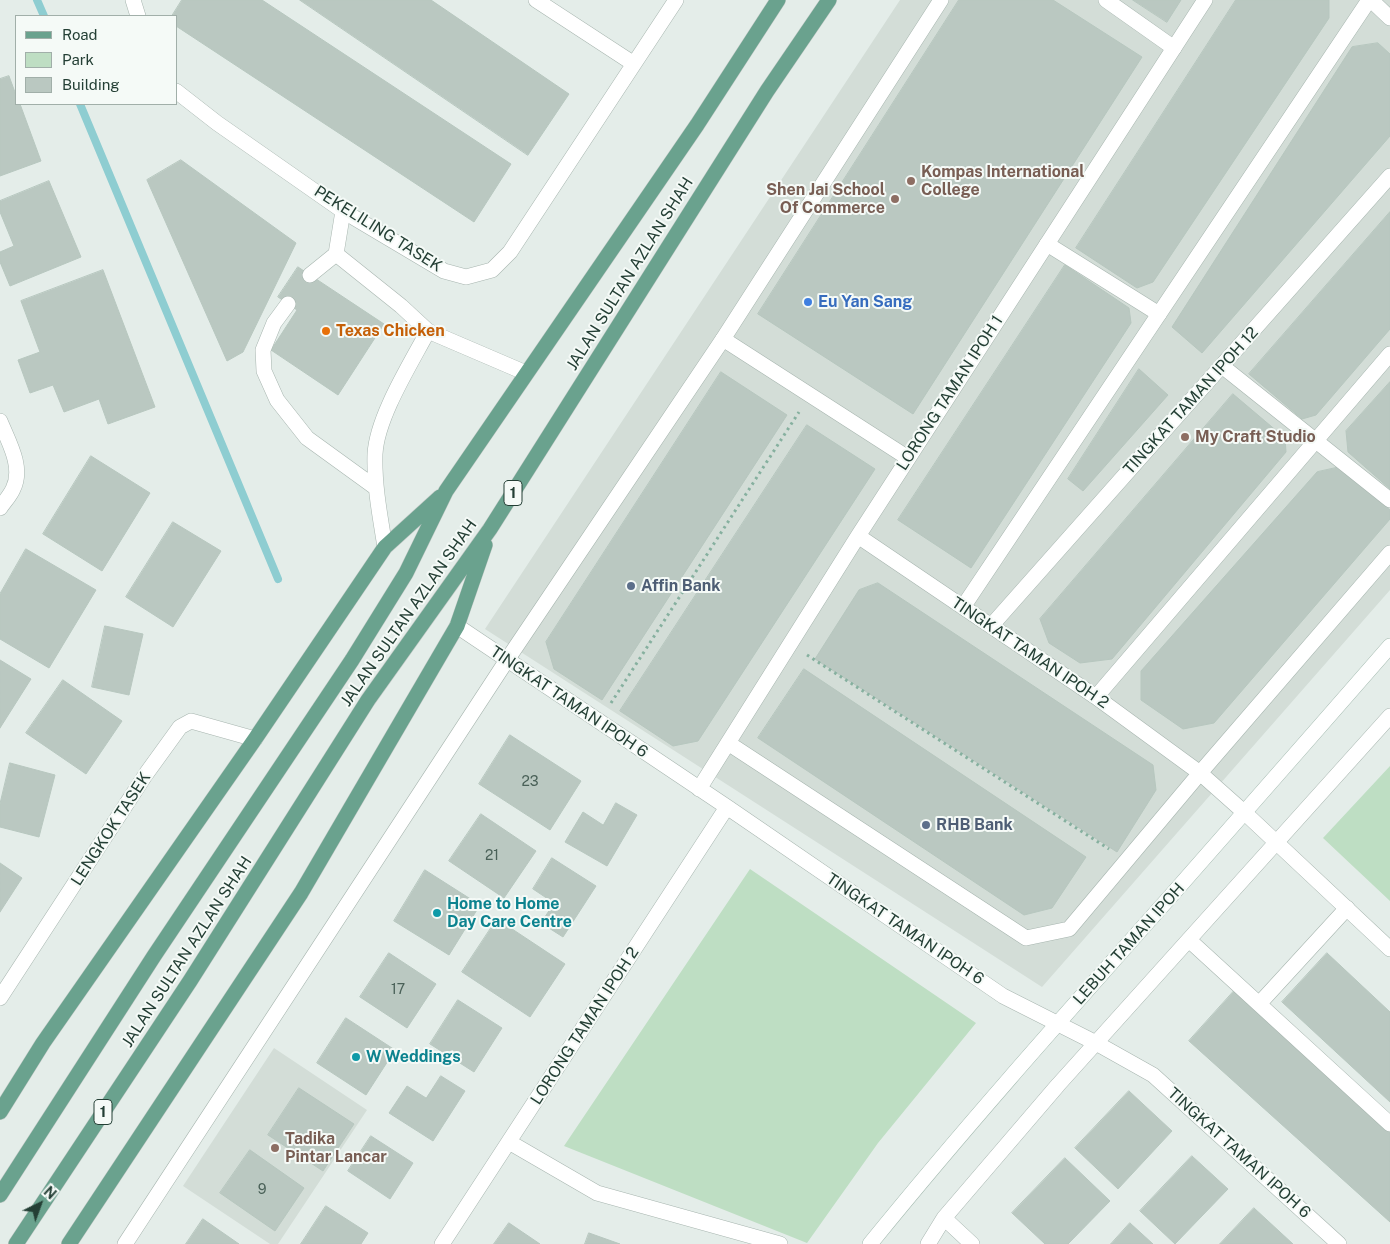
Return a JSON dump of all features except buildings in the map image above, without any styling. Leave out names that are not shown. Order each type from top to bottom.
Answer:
[{"type":"main road","name":"JALAN SULTAN AZLAN SHAH","points":[[0,1195],[154,956],[352,660],[406,573],[446,491],[697,125],[778,0]]},
{"type":"main road","name":"JALAN SULTAN AZLAN SHAH","points":[[16,1244],[190,981],[368,700],[490,529],[767,92],[829,0]]},
{"type":"main road","points":[[0,1112],[43,1043],[255,739],[385,547],[446,491]]},
{"type":"main road","points":[[69,1244],[301,893],[457,626],[490,529]]},
{"type":"street","points":[[133,0],[138,15]]},
{"type":"street","points":[[536,0],[634,64]]},
{"type":"street","name":"PEKELILING TASEK","points":[[178,93],[217,123],[344,211],[444,272],[466,277],[492,270],[510,252],[676,0]]},
{"type":"street","points":[[125,1244],[507,660],[723,339],[941,0]]},
{"type":"street","points":[[1106,0],[1174,48]]},
{"type":"street","name":"LORONG TAMAN IPOH 1","points":[[699,789],[908,458],[1205,0]]},
{"type":"street","points":[[963,607],[1370,0],[1390,18]]},
{"type":"street","name":"TINGKAT TAMAN IPOH 12","points":[[991,626],[1390,176]]},
{"type":"street","points":[[310,275],[336,254],[344,211]]},
{"type":"street","points":[[1047,244],[1159,314]]},
{"type":"street","points":[[336,254],[401,306],[428,331],[526,373]]},
{"type":"street","points":[[288,304],[274,323],[263,350],[264,371],[277,400],[307,438],[376,488]]},
{"type":"street","points":[[385,547],[376,488],[375,453],[384,415],[428,331]]},
{"type":"street","points":[[723,339],[908,458]]},
{"type":"street","points":[[1096,697],[1390,354]]},
{"type":"street","points":[[1222,366],[1390,500]]},
{"type":"street","points":[[0,421],[17,462],[17,476],[14,488],[0,508]]},
{"type":"street","name":"TINGKAT TAMAN IPOH 2","points":[[858,536],[1096,697],[1200,773],[1245,812],[1390,949]]},
{"type":"street","points":[[728,743],[1026,938],[1069,929],[1200,773],[1390,553]]},
{"type":"street","name":"TINGKAT TAMAN IPOH 6","points":[[457,626],[727,807],[1003,996],[1096,1043],[1153,1075],[1339,1244]]},
{"type":"street","name":"LEBUH TAMAN IPOH","points":[[870,1244],[924,1178],[1058,1023],[1390,646]]},
{"type":"street","points":[[928,1244],[944,1218],[1096,1043],[1390,716]]},
{"type":"street","name":"LENGKOK TASEK","points":[[0,998],[141,782],[180,727],[191,721],[255,739]]},
{"type":"street","name":"LORONG TAMAN IPOH 2","points":[[442,1244],[727,807]]},
{"type":"street","points":[[1259,1004],[1346,908]]},
{"type":"street","points":[[1189,940],[1390,1124]]},
{"type":"street","points":[[510,1142],[597,1193],[780,1244]]},
{"type":"street","points":[[944,1218],[972,1244]]},
{"type":"path","points":[[599,721],[810,395]]},
{"type":"path","points":[[790,644],[1127,861]]},
{"type":"shaded area","points":[[900,0],[1390,0],[1390,590],[1042,987],[485,629]]},
{"type":"shaded area","name":"Tadika Pintar Lancar","points":[[274,1048],[367,1110],[278,1244],[270,1244],[183,1186]]},
{"type":"green space","points":[[1390,766],[1390,901],[1323,838]]},
{"type":"green space","points":[[750,869],[976,1023],[878,1143],[807,1243],[564,1146]]},
{"type":"waterway","points":[[37,0],[44,15]]},
{"type":"waterway","points":[[80,105],[278,579]]},
{"type":"place","name":"Kompas International College","points":[[911,181]]},
{"type":"place","name":"Shen Jai School Of Commerce","points":[[895,199]]},
{"type":"place","name":"Eu Yan Sang","points":[[808,302]]},
{"type":"place","name":"Texas Chicken","points":[[326,331]]},
{"type":"place","name":"My Craft Studio","points":[[1185,437]]},
{"type":"place","name":"Affin Bank","points":[[631,586]]},
{"type":"place","name":"RHB Bank","points":[[926,825]]},
{"type":"place","name":"Home to Home Day Care Centre","points":[[437,913]]},
{"type":"place","name":"W Weddings","points":[[356,1057]]},
{"type":"place","name":"Tadika Pintar Lancar","points":[[275,1148]]}]
